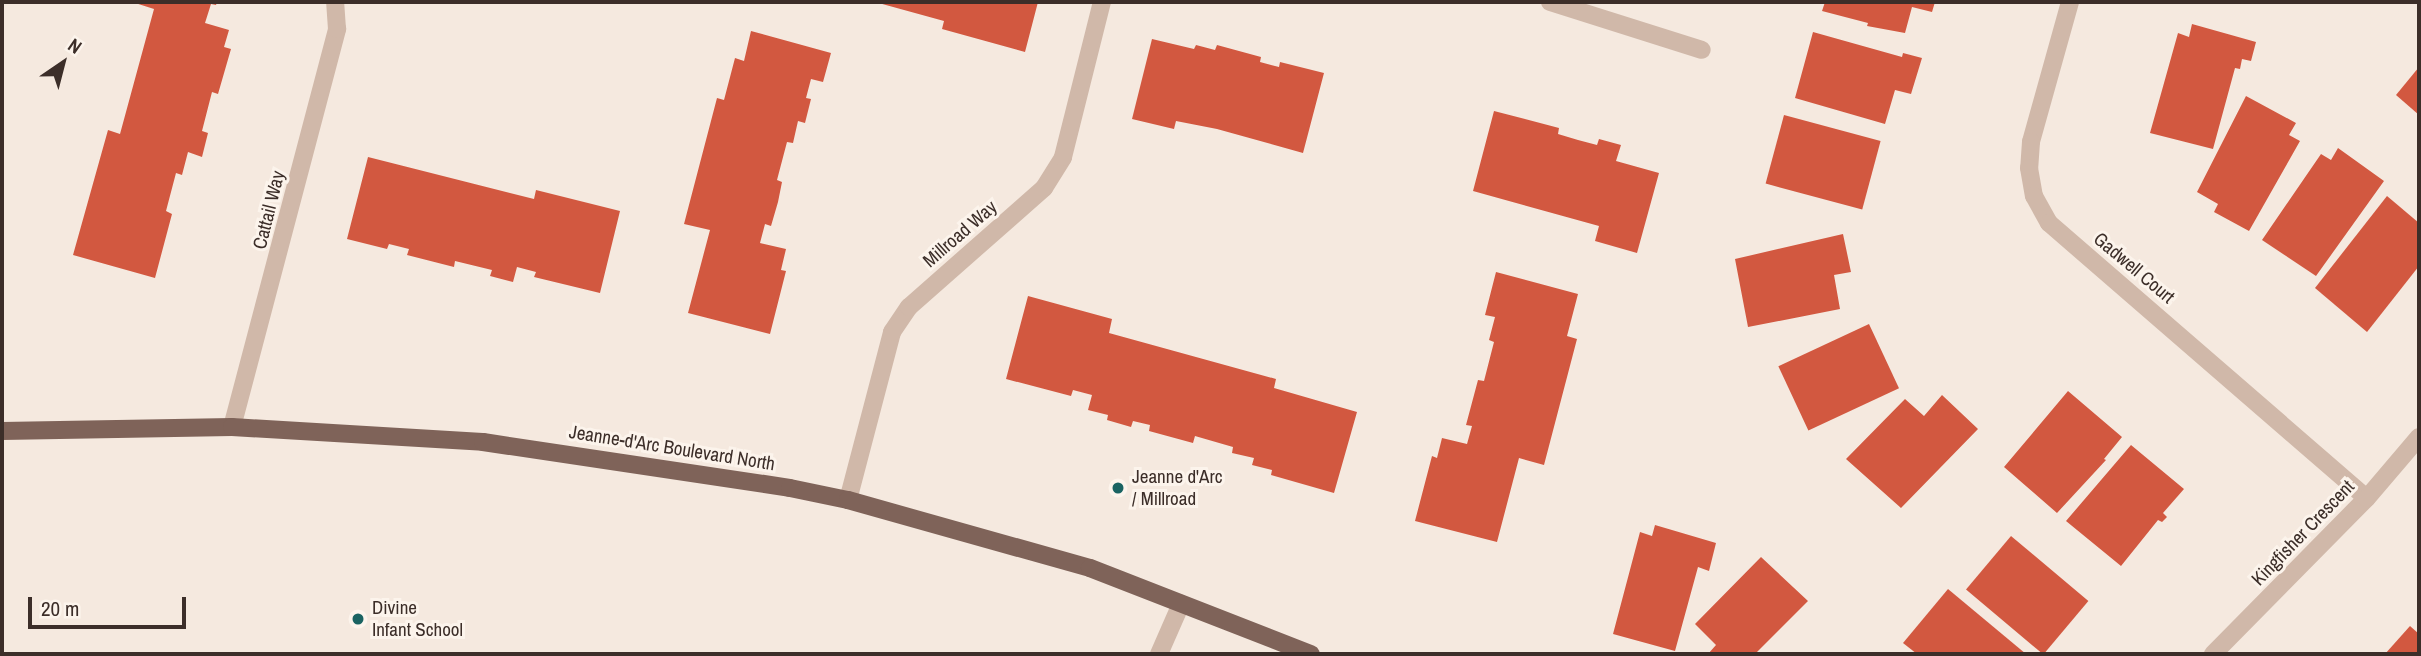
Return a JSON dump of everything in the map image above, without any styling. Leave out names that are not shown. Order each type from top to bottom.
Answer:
[{"type":"main road","name":"Jeanne-d'Arc Boulevard North","points":[[2,431],[232,426],[483,442],[586,455],[848,500],[1090,568],[1311,654]]},
{"type":"street","name":"Cattail Way","points":[[232,426],[337,29],[335,2]]},
{"type":"street","name":"Millroad Way","points":[[848,500],[892,332],[908,307],[1044,188],[1063,157],[1102,2]]},
{"type":"street","points":[[1550,2],[1702,50]]},
{"type":"street","name":"Gadwell Court","points":[[2070,2],[2031,142],[2029,168],[2034,196],[2049,223],[2367,498]]},
{"type":"street","name":"Kingfisher Crescent","points":[[2213,654],[2367,498],[2419,437]]},
{"type":"street","points":[[1159,654],[1181,604]]},
{"type":"building","points":[[132,2],[217,2],[216,5],[211,4],[205,23],[229,30],[224,47],[231,49],[218,94],[212,92],[202,131],[208,133],[202,157],[188,152],[182,175],[176,173],[166,211],[172,214],[155,278],[73,255],[108,130],[120,134],[154,9]]},
{"type":"building","points":[[875,2],[1038,2],[1025,52],[942,29],[944,21]]},
{"type":"building","points":[[1825,2],[1935,2],[1932,12],[1912,7],[1905,33],[1867,26],[1868,23],[1822,11]]},
{"type":"building","points":[[2192,24],[2256,42],[2251,61],[2242,59],[2240,69],[2235,68],[2213,149],[2150,133],[2178,33],[2189,37]]},
{"type":"building","points":[[751,31],[831,53],[823,82],[811,79],[806,98],[811,99],[805,123],[798,121],[793,143],[787,142],[777,180],[782,182],[778,202],[771,226],[765,224],[760,243],[786,249],[781,270],[786,271],[770,334],[688,313],[710,230],[684,224],[717,98],[724,100],[735,58],[744,61]]},
{"type":"building","points":[[1813,32],[1902,57],[1903,53],[1922,58],[1911,94],[1895,90],[1885,124],[1795,98]]},
{"type":"building","points":[[1152,39],[1194,49],[1196,45],[1215,50],[1217,45],[1261,57],[1260,62],[1279,67],[1280,62],[1324,73],[1303,153],[1217,129],[1176,121],[1174,129],[1132,119]]},
{"type":"building","points":[[2419,67],[2419,115],[2396,95]]},
{"type":"building","points":[[2246,96],[2296,123],[2289,135],[2300,141],[2249,231],[2214,212],[2218,204],[2197,192]]},
{"type":"building","points":[[1494,111],[1559,128],[1558,134],[1578,140],[1597,145],[1599,139],[1621,145],[1616,161],[1659,173],[1637,253],[1595,241],[1599,226],[1473,191]]},
{"type":"building","points":[[1784,115],[1881,141],[1862,209],[1766,184]]},
{"type":"building","points":[[2338,148],[2384,181],[2316,276],[2262,240],[2321,154],[2331,160]]},
{"type":"building","points":[[368,157],[534,199],[536,190],[620,211],[600,293],[534,277],[536,272],[517,267],[513,282],[490,276],[492,270],[455,261],[454,267],[407,255],[409,249],[389,244],[387,249],[347,239]]},
{"type":"building","points":[[2387,196],[2419,223],[2419,266],[2367,332],[2315,288]]},
{"type":"building","points":[[1843,234],[1851,272],[1834,275],[1840,309],[1748,327],[1735,259]]},
{"type":"building","points":[[1496,272],[1578,294],[1567,336],[1577,339],[1544,465],[1519,458],[1497,542],[1415,521],[1432,456],[1437,458],[1442,438],[1467,444],[1472,426],[1466,425],[1478,380],[1484,381],[1494,342],[1489,340],[1495,317],[1485,315]]},
{"type":"building","points":[[1028,296],[1112,319],[1109,333],[1276,379],[1274,388],[1357,412],[1334,493],[1271,475],[1272,470],[1252,465],[1254,458],[1232,453],[1233,447],[1195,436],[1193,443],[1149,431],[1150,425],[1133,421],[1131,427],[1107,420],[1108,415],[1088,410],[1092,395],[1073,390],[1071,396],[1006,379]]},
{"type":"building","points":[[1869,324],[1899,388],[1808,431],[1778,366]]},
{"type":"building","points":[[2068,391],[2122,437],[2104,459],[2106,460],[2057,513],[2004,467]]},
{"type":"building","points":[[1942,395],[1978,429],[1901,508],[1846,459],[1905,399],[1924,416]]},
{"type":"building","points":[[2131,445],[2184,489],[2163,513],[2167,517],[2162,522],[2158,520],[2121,566],[2066,521]]},
{"type":"building","points":[[1655,525],[1716,543],[1709,571],[1698,567],[1675,651],[1613,634],[1640,532],[1652,536]]},
{"type":"building","points":[[2011,536],[2088,601],[2043,654],[1966,590]]},
{"type":"building","points":[[1761,557],[1808,601],[1755,654],[1708,654],[1716,645],[1695,624]]},
{"type":"building","points":[[1948,589],[2026,654],[1917,654],[1903,643]]},
{"type":"building","points":[[2410,626],[2419,634],[2419,654],[2385,654]]},
{"type":"place","name":"Jeanne d'Arc / Millroad","points":[[1118,488]]},
{"type":"place","name":"Divine Infant School","points":[[358,619]]}]
